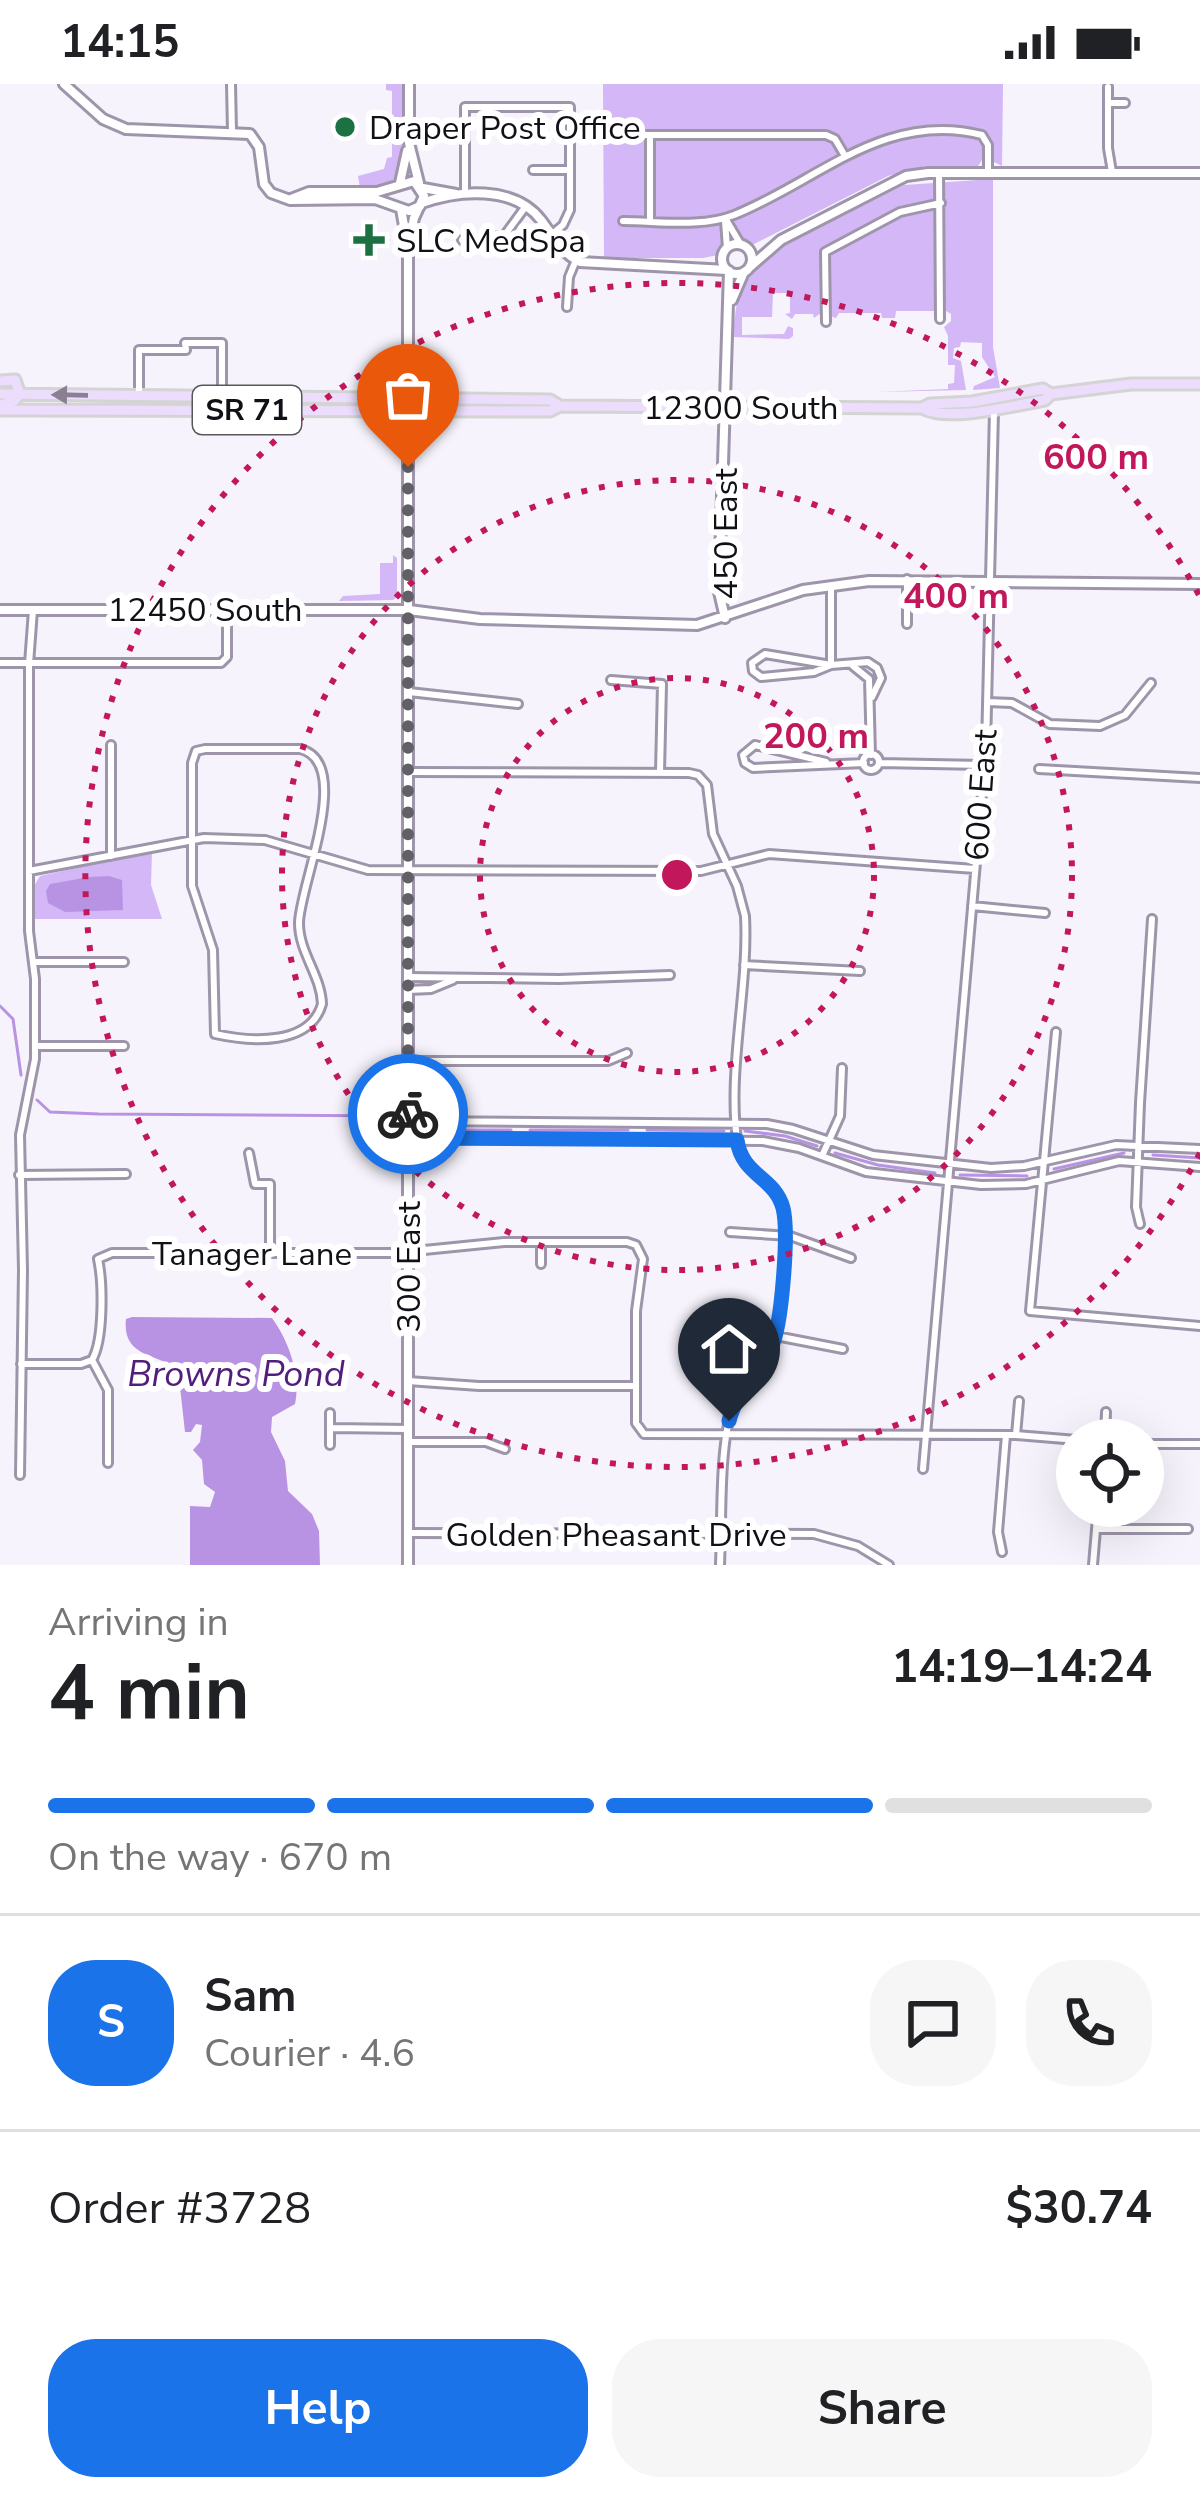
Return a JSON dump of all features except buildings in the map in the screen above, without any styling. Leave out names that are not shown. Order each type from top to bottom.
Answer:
[{"type":"main road","points":[[0,380],[15,380],[20,394],[0,408]]},
{"type":"main road","name":"12300 South","points":[[0,394],[922,408],[1043,389],[1051,394],[1197,382]]},
{"type":"main road","name":"12300 South","points":[[922,408],[930,414],[994,408],[1046,400],[1051,394]]},
{"type":"main road","name":"12300 South","points":[[0,408],[550,412],[560,406]]},
{"type":"street","points":[[64,84],[103,118],[130,130],[232,131],[253,137],[260,147],[266,188],[285,199],[375,199],[409,211],[461,195]]},
{"type":"street","points":[[231,84],[232,131]]},
{"type":"street","points":[[409,84],[409,143],[421,186],[421,205]]},
{"type":"street","points":[[1108,87],[1112,172]]},
{"type":"street","points":[[1108,103],[1125,104]]},
{"type":"street","points":[[461,195],[465,107],[570,107],[569,214],[551,235]]},
{"type":"street","points":[[623,221],[725,218],[892,136],[975,133],[988,143],[988,173]]},
{"type":"street","points":[[610,135],[826,135],[835,139],[845,156]]},
{"type":"street","points":[[650,135],[650,221]]},
{"type":"street","points":[[400,208],[394,196],[409,143]]},
{"type":"street","points":[[533,170],[570,170]]},
{"type":"street","points":[[939,173],[940,319]]},
{"type":"street","points":[[285,199],[309,192],[380,192],[410,180],[461,195],[497,195],[526,206],[576,260],[728,271],[747,269],[781,241],[906,176],[1200,173]]},
{"type":"street","points":[[826,322],[825,251],[900,212],[941,203]]},
{"type":"street","name":"300 East","points":[[408,248],[421,205]]},
{"type":"street","points":[[462,240],[504,236],[526,206]]},
{"type":"street","name":"300 East","points":[[400,208],[408,248],[408,1565]]},
{"type":"street","points":[[725,218],[752,257],[747,269]]},
{"type":"street","points":[[725,218],[725,251]]},
{"type":"street","points":[[690,266],[743,246],[781,241]]},
{"type":"street","name":"450 East","points":[[725,251],[729,307],[719,592],[725,618]]},
{"type":"street","points":[[567,307],[567,284],[576,260]]},
{"type":"street","name":"450 East","points":[[729,307],[747,269]]},
{"type":"street","points":[[139,396],[139,350],[185,350],[185,344],[222,343],[222,396]]},
{"type":"street","name":"600 East","points":[[922,1469],[985,765],[994,408]]},
{"type":"street","points":[[907,580],[907,623]]},
{"type":"street","name":"12450 South","points":[[0,610],[409,610],[480,619],[698,625],[802,590],[831,586],[907,580],[1200,584]]},
{"type":"street","points":[[831,586],[831,665]]},
{"type":"street","points":[[0,663],[221,663],[227,657],[227,609]]},
{"type":"street","points":[[20,1475],[20,1124],[35,1046],[29,931],[33,610]]},
{"type":"street","points":[[831,665],[811,673],[764,677],[752,668],[753,659],[765,654],[831,665],[868,662],[879,671],[881,682],[872,697]]},
{"type":"street","points":[[853,666],[868,676],[872,755],[879,763]]},
{"type":"street","points":[[611,680],[662,684],[660,773]]},
{"type":"street","points":[[987,702],[1012,703],[1055,725],[1100,726],[1125,715],[1151,683]]},
{"type":"street","points":[[409,692],[518,704]]},
{"type":"street","points":[[111,745],[111,856]]},
{"type":"street","points":[[826,762],[755,745],[746,749],[743,758],[753,768],[826,762],[864,763],[871,770],[879,763],[985,765]]},
{"type":"street","points":[[300,749],[316,755],[322,770],[321,827],[299,928],[322,997],[318,1018],[308,1029],[292,1036],[215,1034],[213,950],[193,892],[191,838],[196,752],[300,749]]},
{"type":"street","points":[[864,763],[872,755]]},
{"type":"street","points":[[1039,769],[1200,778]]},
{"type":"street","points":[[409,772],[689,773],[702,778],[709,790],[713,834],[746,916],[737,1140],[743,1162],[778,1197],[784,1212],[776,1336],[737,1397],[727,1435],[720,1565]]},
{"type":"street","points":[[29,871],[191,838],[265,840],[361,870],[701,871],[776,854],[975,868]]},
{"type":"street","points":[[972,906],[1045,914]]},
{"type":"street","points":[[1140,1224],[1136,1207],[1152,920]]},
{"type":"street","points":[[34,962],[124,962]]},
{"type":"street","points":[[744,964],[860,971]]},
{"type":"street","points":[[408,977],[670,975]]},
{"type":"street","points":[[408,990],[431,989],[457,979]]},
{"type":"street","points":[[1056,1033],[1030,1311],[1200,1327]]},
{"type":"street","points":[[35,1046],[124,1046]]},
{"type":"street","points":[[408,1061],[608,1061],[627,1053]]},
{"type":"street","points":[[822,1157],[840,1116],[842,1068]]},
{"type":"street","points":[[408,1121],[736,1122],[794,1129],[873,1155],[1000,1169],[1105,1146],[1200,1150]]},
{"type":"street","points":[[409,1138],[737,1140],[788,1146],[866,1172],[997,1186],[1042,1181],[1112,1162],[1200,1167]]},
{"type":"street","points":[[249,1153],[255,1184],[270,1184],[270,1253]]},
{"type":"street","points":[[19,1175],[126,1174]]},
{"type":"street","points":[[730,1232],[784,1235],[850,1258]]},
{"type":"street","points":[[541,1242],[541,1264]]},
{"type":"street","name":"Tanager Lane","points":[[92,1360],[101,1308],[98,1258],[112,1253],[408,1252],[541,1242],[627,1242],[641,1250],[636,1386]]},
{"type":"street","points":[[776,1336],[843,1349]]},
{"type":"street","points":[[723,1339],[760,1366]]},
{"type":"street","points":[[21,1364],[92,1360],[109,1390],[108,1463]]},
{"type":"street","points":[[408,1381],[636,1386],[636,1425],[644,1434],[1056,1439]]},
{"type":"street","points":[[1002,1552],[998,1532],[1018,1401]]},
{"type":"street","points":[[1106,1412],[1106,1419]]},
{"type":"street","points":[[330,1413],[330,1445]]},
{"type":"street","points":[[330,1428],[408,1429]]},
{"type":"street","points":[[408,1442],[486,1442],[505,1449]]},
{"type":"street","points":[[1164,1444],[1200,1444]]},
{"type":"street","points":[[1093,1565],[1096,1528],[1188,1529]]},
{"type":"street","name":"Golden Pheasant Drive","points":[[407,1533],[830,1537],[858,1546],[888,1565]]},
{"type":"shaded area","points":[[386,84],[402,84],[403,161],[397,167],[402,169],[389,185],[377,186],[378,190],[360,188],[358,176],[384,169],[387,158],[392,157],[392,142],[400,142],[392,139],[392,91],[386,90]]},
{"type":"shaded area","points":[[603,84],[1003,84],[1002,166],[984,157],[978,166],[926,166],[888,176],[748,247],[741,245],[726,220],[723,254],[604,258]]},
{"type":"shaded area","points":[[993,179],[993,347],[1000,388],[973,390],[995,377],[982,357],[982,343],[961,342],[953,358],[961,361],[966,390],[877,392],[948,389],[954,383],[955,365],[948,365],[944,327],[951,314],[946,311],[896,311],[895,318],[882,318],[881,313],[839,313],[836,318],[795,314],[792,319],[785,314],[790,313],[790,293],[773,293],[772,317],[742,317],[742,335],[784,334],[788,326],[793,336],[732,337],[739,288],[764,256],[904,185]]},
{"type":"shaded area","points":[[393,555],[397,558],[397,597],[339,601],[343,596],[380,594],[380,563],[393,563]]},
{"type":"shaded area","points":[[152,851],[151,885],[162,919],[35,919],[34,886],[40,876]]},
{"type":"water","points":[[89,877],[122,880],[123,910],[65,912],[48,903],[50,884]]},
{"type":"water","name":"Browns Pond","points":[[272,1318],[292,1359],[296,1393],[295,1404],[272,1417],[271,1432],[285,1461],[288,1491],[312,1514],[319,1531],[320,1565],[190,1565],[190,1506],[210,1507],[215,1492],[204,1484],[202,1460],[193,1450],[200,1442],[202,1425],[185,1432],[178,1369],[129,1341],[126,1319]]},
{"type":"waterway","points":[[0,1006],[13,1019],[21,1075]]},
{"type":"waterway","points":[[37,1100],[50,1112],[396,1116]]},
{"type":"waterway","points":[[418,1130],[511,1130]]},
{"type":"waterway","points":[[530,1130],[628,1130]]},
{"type":"waterway","points":[[647,1130],[724,1131]]},
{"type":"waterway","points":[[745,1131],[817,1146]]},
{"type":"waterway","points":[[835,1153],[935,1173]]},
{"type":"waterway","points":[[1054,1169],[1124,1153]]},
{"type":"waterway","points":[[1153,1155],[1200,1158]]},
{"type":"waterway","points":[[960,1175],[1027,1176]]},
{"type":"way so far","points":[[408,467],[408,1114]]},
{"type":"place","name":"Draper Post Office","points":[[345,127]]},
{"type":"place","name":"SLC MedSpa","points":[[369,240]]},
{"type":"route","points":[[408,1114],[409,1138],[737,1140],[743,1162],[778,1197],[784,1221],[776,1336],[737,1397],[729,1421]]}]
